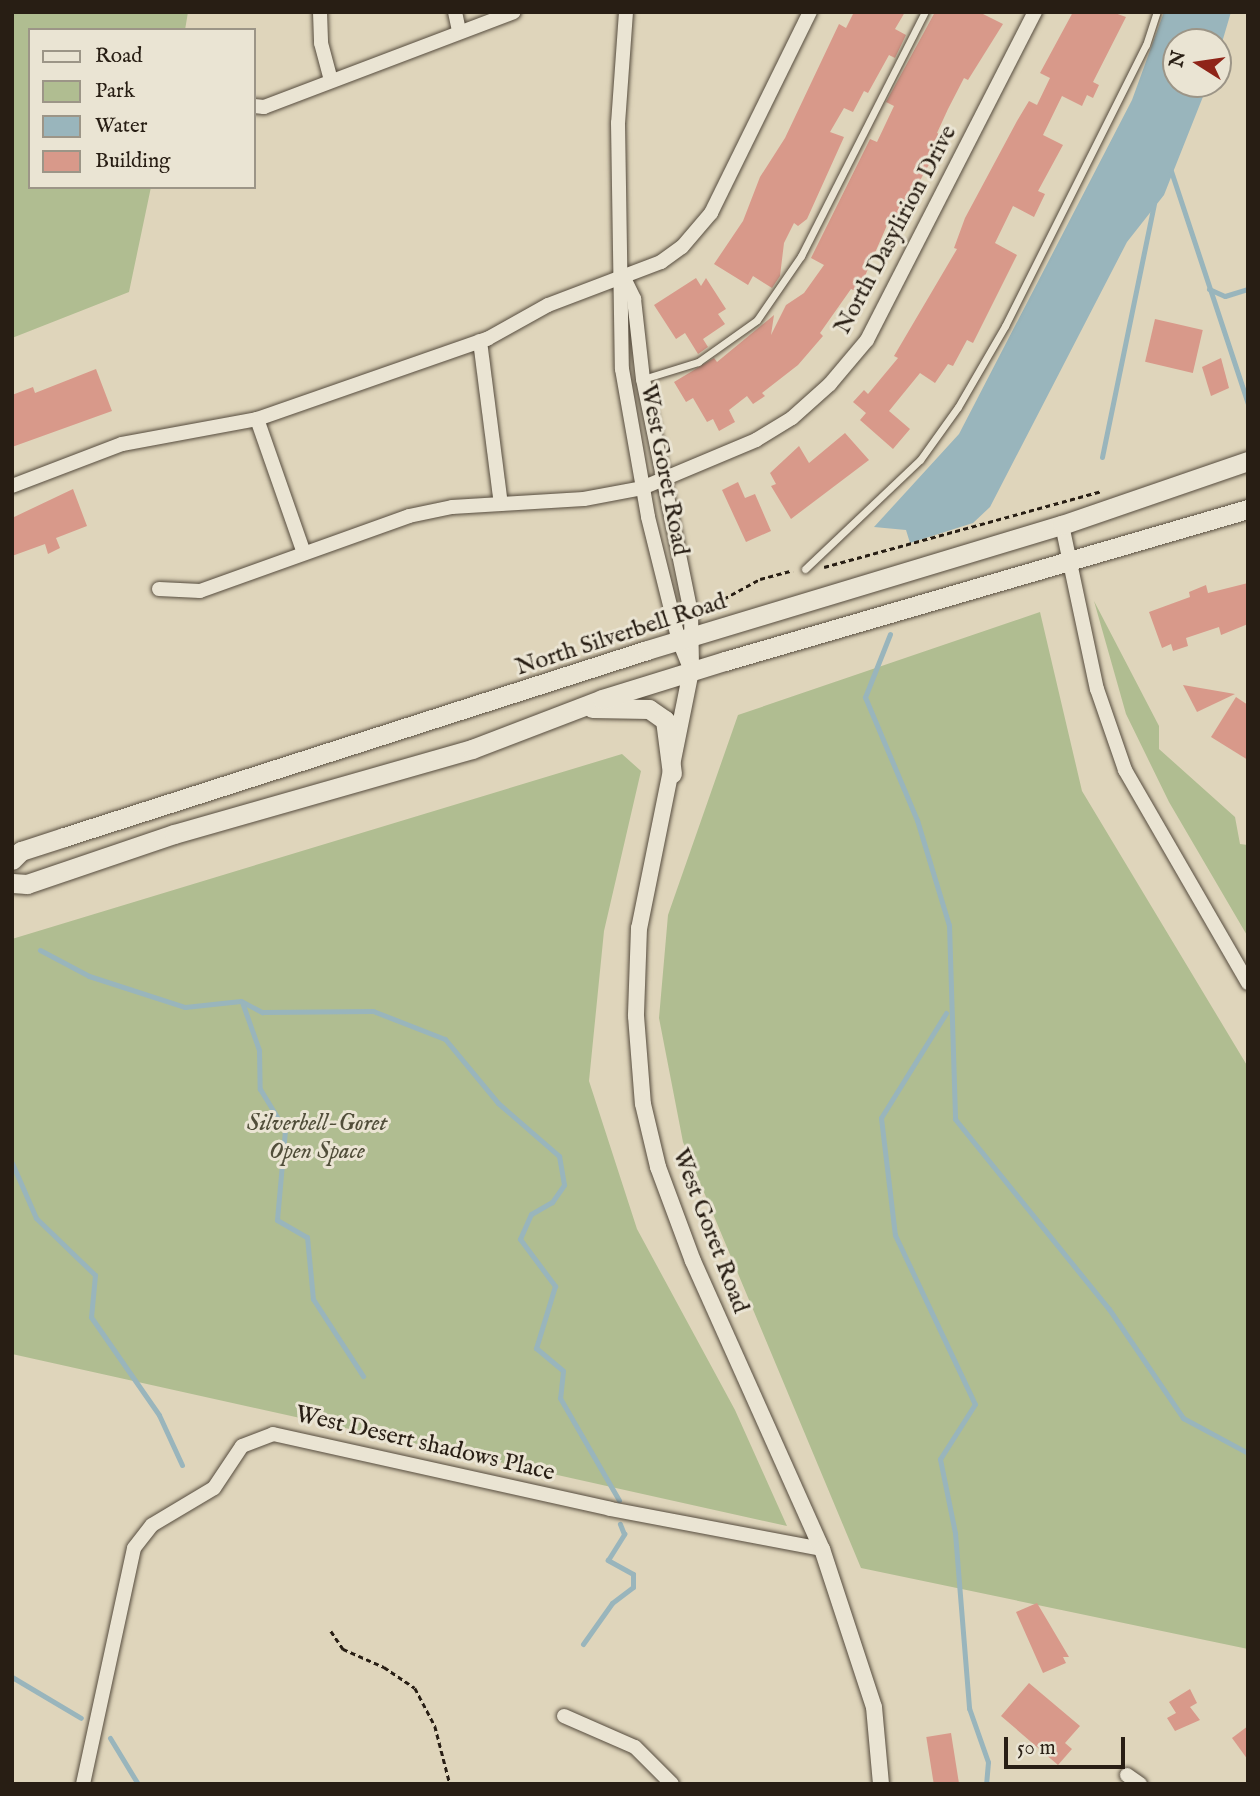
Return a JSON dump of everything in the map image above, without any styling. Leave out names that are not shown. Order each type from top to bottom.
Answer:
[{"type":"main road","name":"North Silverbell Road","points":[[12,860],[21,851],[686,639],[1062,525],[1248,461]]},
{"type":"main road","points":[[12,883],[27,884],[174,834],[472,749],[577,709],[691,671],[1248,509]]},
{"type":"main road","points":[[577,709],[649,709],[665,720],[672,774]]},
{"type":"street","points":[[320,12],[321,43],[331,80]]},
{"type":"street","points":[[455,12],[459,31]]},
{"type":"street","points":[[256,106],[264,107],[514,12]]},
{"type":"street","name":"West Goret Road","points":[[626,12],[618,123],[622,274],[617,305],[622,369],[642,488],[686,639]]},
{"type":"street","points":[[12,486],[122,444],[257,419],[480,341],[548,305],[622,274],[661,262],[682,247],[711,213],[810,12]]},
{"type":"street","name":"North Dasylirion Drive","points":[[159,589],[200,591],[408,516],[501,504],[584,499],[642,488],[757,440],[792,418],[830,384],[867,340],[1035,12]]},
{"type":"street","name":"West Goret Road","points":[[622,274],[634,299],[643,379],[663,481],[691,671],[672,774],[652,849],[639,928],[636,1016],[643,1104],[658,1167],[693,1261],[822,1549],[874,1707],[881,1784]]},
{"type":"street","points":[[480,341],[501,504]]},
{"type":"street","points":[[257,419],[304,554]]},
{"type":"street","points":[[1062,525],[1097,689],[1125,770],[1248,983]]},
{"type":"street","name":"West Desert shadows Place","points":[[83,1784],[104,1702],[134,1548],[152,1525],[214,1488],[242,1446],[273,1434],[610,1509],[822,1549]]},
{"type":"street","points":[[564,1716],[635,1747],[673,1784]]},
{"type":"street","points":[[1127,1775],[1140,1784]]},
{"type":"lane","points":[[643,379],[698,362],[757,320],[801,256],[925,12]]},
{"type":"lane","points":[[805,569],[920,460],[958,407],[1005,326],[1146,45],[1157,12]]},
{"type":"path","points":[[716,603],[760,579],[868,558],[1107,490]]},
{"type":"path","points":[[331,1631],[343,1649],[384,1667],[415,1688],[435,1726],[450,1784]]},
{"type":"green space","points":[[12,12],[188,12],[185,28],[28,28],[28,189],[151,189],[129,292],[12,338]]},
{"type":"green space","points":[[1094,601],[1159,726],[1159,749],[1235,817],[1240,844],[1248,845],[1248,937],[1169,802],[1126,714]]},
{"type":"green space","points":[[1040,612],[1082,791],[1248,1067],[1248,1649],[861,1568],[683,1142],[659,1018],[668,915],[738,715]]},
{"type":"green space","name":"Silverbell-Goret Open Space","points":[[622,754],[641,771],[604,931],[589,1081],[637,1229],[735,1410],[787,1526],[12,1354],[12,939]]},
{"type":"water","points":[[1164,12],[1231,12],[1226,28],[1162,28],[1162,98],[1202,98],[1164,195],[1127,242],[990,507],[973,523],[910,543],[906,530],[874,527],[959,434],[1132,100]]},
{"type":"building","points":[[854,12],[905,12],[895,29],[906,35],[895,58],[889,55],[868,93],[864,91],[853,112],[844,108],[830,132],[844,137],[807,219],[798,226],[794,223],[784,243],[780,276],[772,288],[753,276],[748,285],[714,264],[743,221],[760,177],[785,138],[839,24],[846,28]]},
{"type":"building","points":[[935,12],[979,12],[1003,24],[968,80],[964,78],[948,109],[937,133],[947,138],[937,162],[932,159],[898,220],[891,216],[858,292],[851,289],[820,333],[823,336],[798,365],[762,393],[765,396],[753,404],[747,396],[729,410],[735,422],[719,431],[713,419],[707,422],[693,398],[686,402],[674,382],[714,358],[717,362],[774,315],[771,335],[786,305],[804,293],[824,265],[811,258],[870,139],[877,142],[894,106],[886,102]]},
{"type":"building","points":[[1073,12],[1112,12],[1126,17],[1093,82],[1099,85],[1093,98],[1087,95],[1082,106],[1062,96],[1043,135],[1063,145],[1038,191],[1045,194],[1034,217],[1013,206],[995,243],[1017,255],[973,343],[967,340],[953,366],[948,364],[935,383],[920,373],[889,411],[910,429],[893,449],[860,420],[866,413],[853,402],[864,390],[868,394],[898,358],[894,356],[957,249],[954,248],[965,218],[1017,121],[1029,101],[1037,105],[1050,78],[1040,73]]},
{"type":"building","points":[[696,278],[701,286],[706,278],[726,309],[718,314],[725,324],[703,339],[708,347],[698,354],[685,333],[676,339],[654,305]]},
{"type":"building","points":[[1155,319],[1203,330],[1193,373],[1145,362]]},
{"type":"building","points":[[1221,358],[1229,388],[1211,396],[1202,367]]},
{"type":"building","points":[[96,369],[112,411],[12,447],[12,395],[33,387],[35,393]]},
{"type":"building","points":[[845,433],[869,460],[791,519],[771,486],[776,484],[770,473],[799,446],[809,463]]},
{"type":"building","points":[[738,482],[745,498],[755,494],[771,531],[746,542],[722,490]]},
{"type":"building","points":[[73,489],[87,526],[56,538],[60,548],[48,554],[45,544],[12,556],[12,518]]},
{"type":"building","points":[[1248,583],[1248,624],[1221,635],[1219,627],[1186,638],[1188,646],[1173,651],[1171,644],[1162,648],[1149,612],[1190,597],[1189,592],[1206,585],[1208,593]]},
{"type":"building","points":[[1183,685],[1235,694],[1197,712]]},
{"type":"building","points":[[1236,697],[1248,705],[1248,760],[1211,737]]},
{"type":"building","points":[[1037,1603],[1069,1657],[1063,1657],[1066,1663],[1043,1673],[1016,1612]]},
{"type":"building","points":[[1029,1683],[1080,1726],[1065,1743],[1072,1749],[1058,1765],[1001,1716]]},
{"type":"building","points":[[1190,1689],[1197,1703],[1190,1707],[1200,1720],[1175,1731],[1167,1718],[1176,1713],[1169,1702]]},
{"type":"building","points":[[1248,1726],[1248,1760],[1232,1738]]},
{"type":"building","points":[[951,1733],[959,1784],[934,1784],[926,1737]]},
{"type":"waterway","points":[[1171,171],[1248,404]]},
{"type":"waterway","points":[[1102,457],[1154,203]]},
{"type":"waterway","points":[[1209,289],[1225,296],[1248,289]]},
{"type":"waterway","points":[[890,634],[865,697],[917,820],[949,925],[955,1119],[1109,1309],[1183,1418],[1248,1453]]},
{"type":"waterway","points":[[40,950],[89,976],[185,1007],[241,1001],[262,1012],[373,1011],[445,1039],[498,1103],[559,1156],[564,1185],[552,1202],[531,1214],[520,1239],[555,1286],[536,1348],[563,1371],[560,1398],[619,1500]]},
{"type":"waterway","points":[[242,1002],[259,1050],[260,1089],[285,1130],[277,1220],[307,1237],[313,1299],[363,1376]]},
{"type":"waterway","points":[[946,1013],[881,1118],[895,1235],[975,1404],[940,1459],[955,1533],[969,1708],[988,1762],[986,1784]]},
{"type":"waterway","points":[[12,1163],[36,1218],[95,1275],[91,1317],[159,1415],[182,1465]]},
{"type":"waterway","points":[[583,1644],[612,1603],[633,1587],[633,1574],[608,1560],[624,1534],[620,1524]]},
{"type":"waterway","points":[[12,1677],[81,1718]]},
{"type":"waterway","points":[[110,1738],[138,1784]]}]
